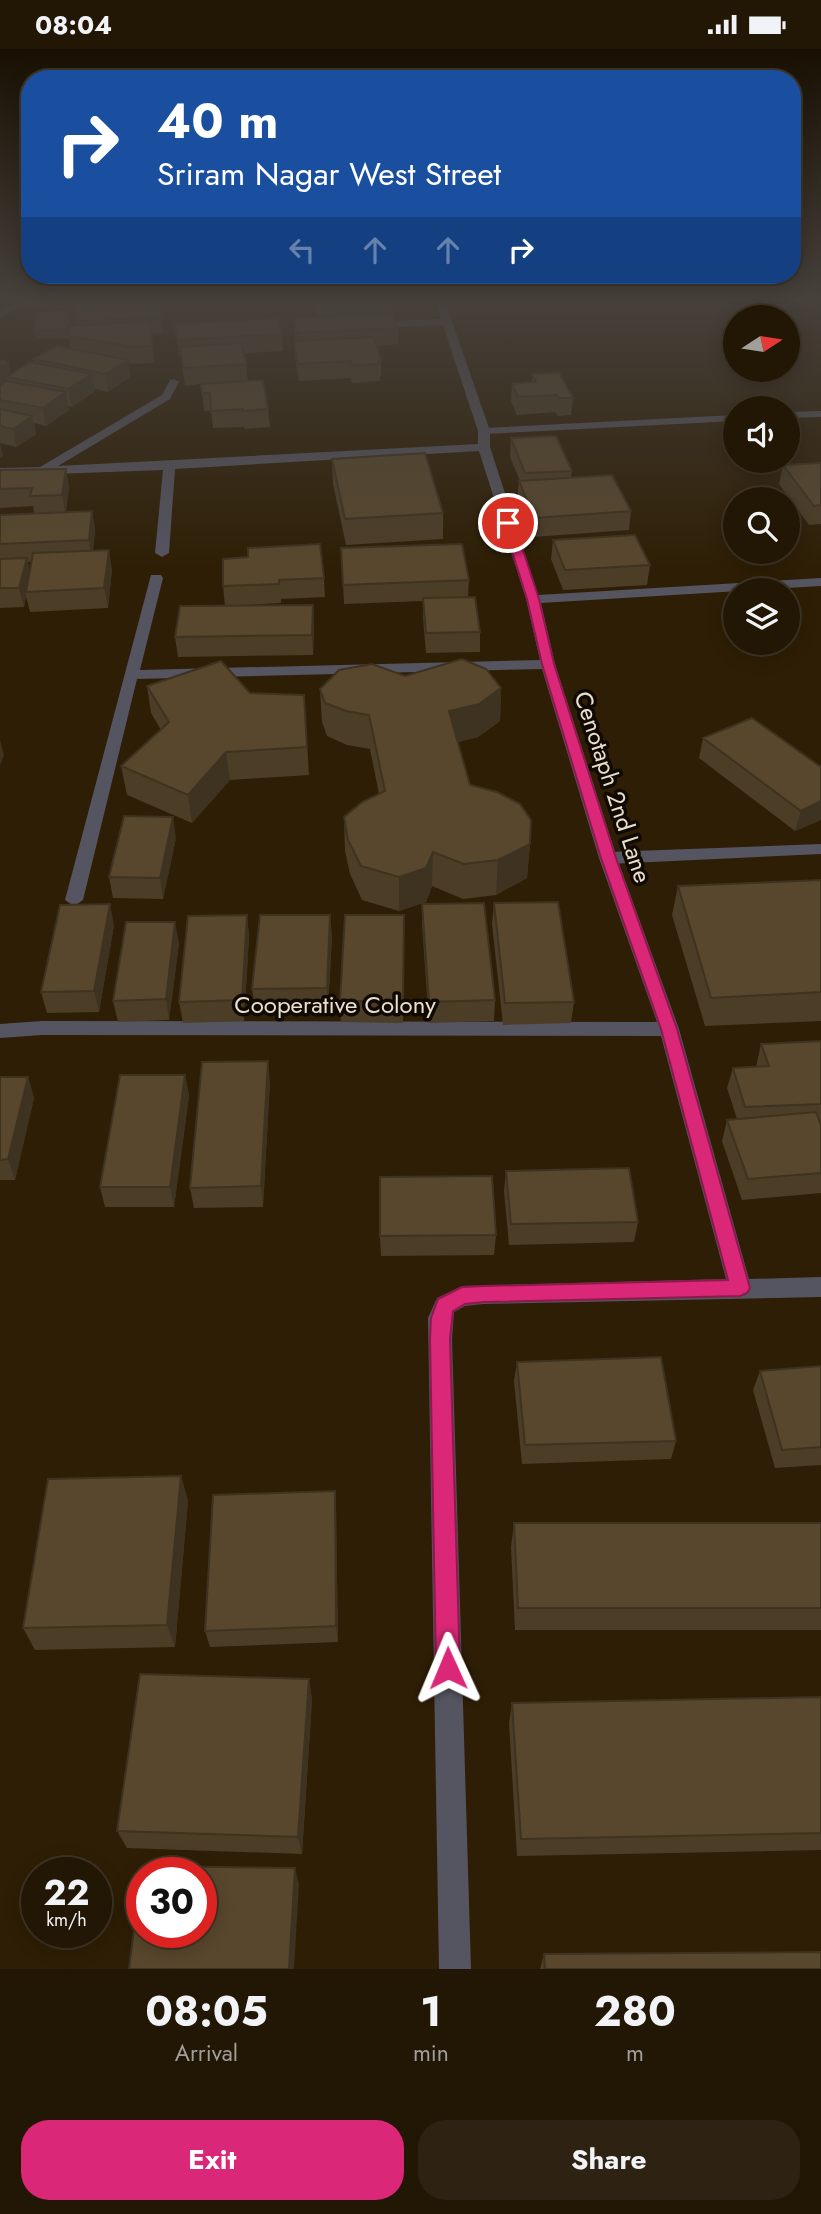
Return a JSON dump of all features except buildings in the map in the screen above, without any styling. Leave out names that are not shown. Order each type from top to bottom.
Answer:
[{"type":"street","points":[[42,471],[166,397],[169,391]]},
{"type":"street","name":"Cenotaph 2nd Lane","points":[[469,391],[533,599],[548,664],[608,858],[669,1029],[740,1288]]},
{"type":"street","points":[[800,415],[821,414]]},
{"type":"street","points":[[0,472],[169,465],[723,419]]},
{"type":"street","points":[[162,553],[169,465]]},
{"type":"street","points":[[74,900],[156,578]]},
{"type":"street","points":[[533,599],[821,582]]},
{"type":"street","points":[[131,675],[548,664]]},
{"type":"street","points":[[608,858],[821,849]]},
{"type":"street","name":"Cooperative Colony","points":[[0,1031],[42,1028],[669,1029]]},
{"type":"street","points":[[455,1969],[440,1339],[440,1318],[445,1305],[462,1296],[484,1294],[821,1287]]},
{"type":"route","points":[[448,1668],[440,1339],[440,1318],[445,1305],[462,1296],[484,1294],[740,1288],[669,1029],[608,858],[548,664],[533,599],[508,523]]}]
